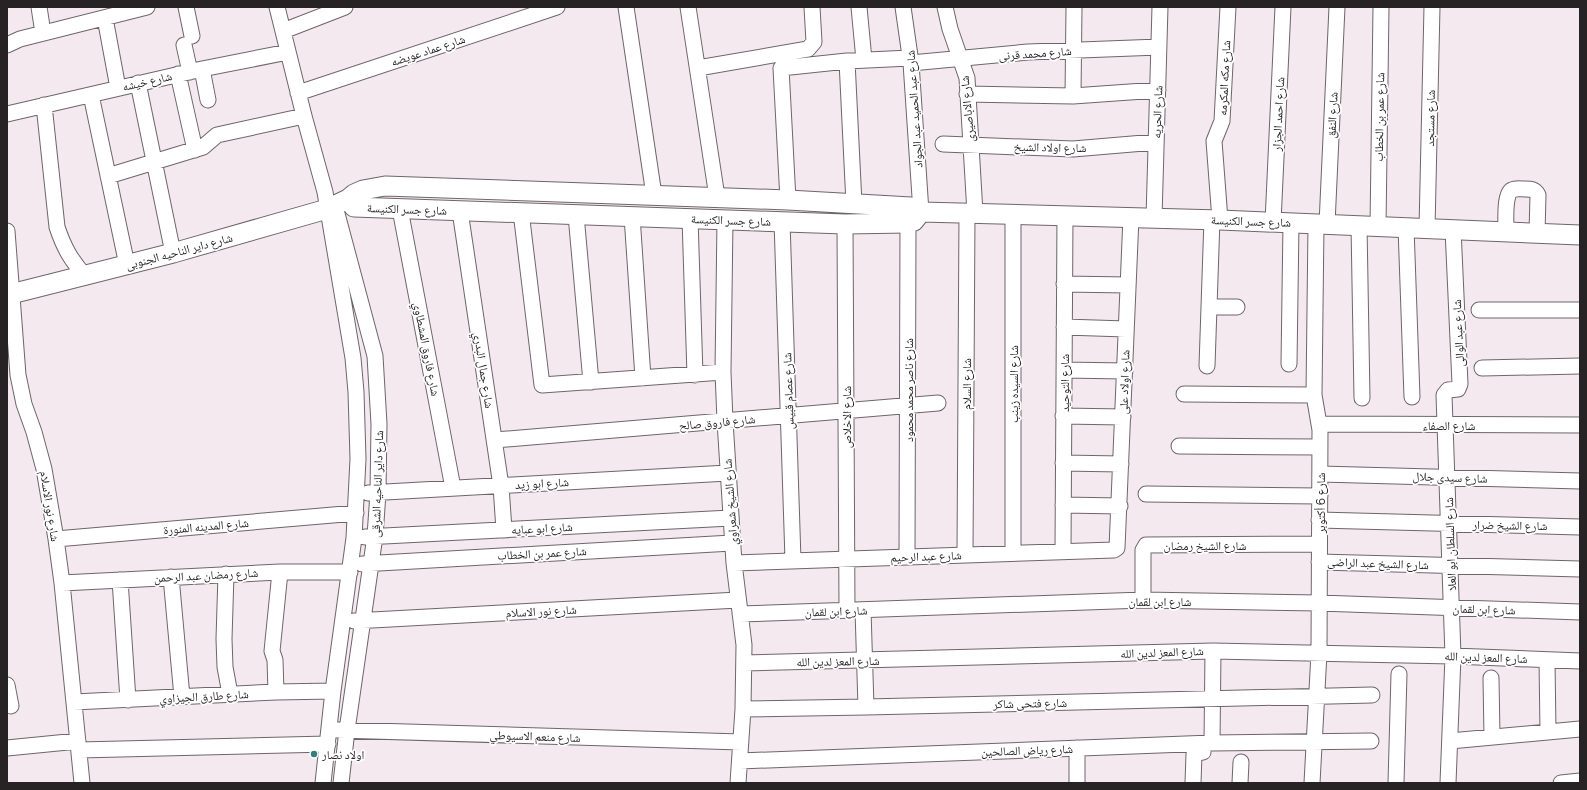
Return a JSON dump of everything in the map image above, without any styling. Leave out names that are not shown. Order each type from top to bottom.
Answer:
[{"type":"main road","name":"شارع جسر الكنيسة","points":[[334,201],[362,190],[385,186],[716,197],[911,207],[915,217]]},
{"type":"main road","name":"شارع جسر الكنيسة","points":[[334,201],[354,207],[845,224],[971,213],[1282,222],[1580,235]]},
{"type":"main road","name":"شارع داير الناحيه الجنوبى","points":[[10,295],[173,253],[334,201]]},
{"type":"street","points":[[39,7],[43,33]]},
{"type":"street","points":[[7,45],[20,39],[105,18],[126,10],[147,7]]},
{"type":"street","points":[[186,7],[195,150]]},
{"type":"street","name":"شارع داير الناحيه الشرقى","points":[[277,7],[304,116],[334,201],[374,356],[379,424],[378,493],[375,536],[347,730],[341,783]]},
{"type":"street","points":[[283,31],[345,7]]},
{"type":"street","name":"شارع عماد عويضه","points":[[298,92],[517,13],[557,7]]},
{"type":"street","points":[[626,7],[654,195]]},
{"type":"street","points":[[698,68],[805,50],[811,47],[814,42],[812,7]]},
{"type":"street","points":[[859,7],[864,60]]},
{"type":"street","name":"شارع عبد الحميد عبد الجواد","points":[[903,7],[911,60],[915,217]]},
{"type":"street","name":"شارع الاباصيرى","points":[[945,7],[950,29],[966,78],[971,145],[971,213]]},
{"type":"street","points":[[1072,96],[1074,7]]},
{"type":"street","name":"شارع الحريه","points":[[1154,218],[1160,7]]},
{"type":"street","name":"شارع مكه المكرمه","points":[[1207,366],[1209,307],[1216,220],[1214,141],[1222,121],[1228,7]]},
{"type":"street","name":"شارع احمد الجزار","points":[[1283,7],[1282,222],[1289,364]]},
{"type":"street","name":"شارع النفق","points":[[1322,224],[1337,7]]},
{"type":"street","name":"شارع عمر بن الخطاب","points":[[1378,226],[1381,7]]},
{"type":"street","name":"شارع مستجد","points":[[1427,228],[1432,7]]},
{"type":"street","points":[[693,8],[698,68],[716,197]]},
{"type":"street","points":[[105,18],[118,88]]},
{"type":"street","name":"شارع محمد قرنى","points":[[788,200],[780,71],[782,67],[864,60],[960,59],[1028,52],[1159,47]]},
{"type":"street","name":"شارع خيشه","points":[[7,114],[190,71],[288,52]]},
{"type":"street","points":[[847,61],[854,204]]},
{"type":"street","points":[[190,71],[208,100]]},
{"type":"street","points":[[138,84],[173,253]]},
{"type":"street","points":[[967,94],[1072,96],[1158,90]]},
{"type":"street","points":[[90,95],[127,265]]},
{"type":"street","points":[[44,105],[57,227],[63,245],[72,262],[85,276]]},
{"type":"street","points":[[108,176],[195,150],[207,145],[217,135],[304,116]]},
{"type":"street","name":"شارع اولاد الشيخ","points":[[943,144],[1072,149],[1156,142]]},
{"type":"street","points":[[1506,232],[1507,198],[1509,193],[1513,189],[1531,189],[1537,192],[1538,195],[1537,233]]},
{"type":"street","name":"شارع داير الناحيه الشرقى","points":[[323,783],[333,691],[351,568],[357,493],[358,426],[353,358],[334,201]]},
{"type":"street","name":"شارع فاروق المشطاوي","points":[[400,209],[453,488]]},
{"type":"street","name":"شارع جمال البدري","points":[[460,211],[495,440],[501,486],[504,530]]},
{"type":"street","points":[[521,212],[542,385],[723,372]]},
{"type":"street","name":"شارع السلام","points":[[965,554],[971,213]]},
{"type":"street","points":[[576,214],[591,382]]},
{"type":"street","name":"شارع السيده زينب","points":[[1013,553],[1014,214]]},
{"type":"street","points":[[632,216],[643,378]]},
{"type":"street","name":"شارع التوحيد","points":[[1063,551],[1065,216]]},
{"type":"street","name":"شارع ناصر محمد محمود","points":[[907,556],[908,406],[915,217]]},
{"type":"street","name":"شارع اولاد على","points":[[1117,548],[1120,506],[1131,217]]},
{"type":"street","points":[[690,218],[695,374]]},
{"type":"street","name":"شارع الشيخ شعراوي","points":[[725,220],[723,372],[725,421],[732,543],[744,663],[743,709],[738,783]]},
{"type":"street","name":"شارع عصام قبيس","points":[[782,222],[793,560]]},
{"type":"street","name":"شارع الاخلاص","points":[[845,224],[847,610]]},
{"type":"street","name":"شارع 6 أكتوبر","points":[[1312,783],[1319,653],[1320,562],[1320,447],[1319,424],[1314,395],[1322,224]]},
{"type":"street","points":[[1359,225],[1362,398]]},
{"type":"street","points":[[1406,227],[1412,397]]},
{"type":"street","name":"شارع عبد الوالى","points":[[1446,425],[1444,394],[1448,390],[1458,389],[1460,384],[1453,229]]},
{"type":"street","name":"شارع نور الاسلام","points":[[7,231],[10,295],[18,375],[24,404],[34,432],[44,469],[56,539],[62,583],[82,783]]},
{"type":"street","points":[[1064,284],[1128,286]]},
{"type":"street","points":[[1209,307],[1237,308]]},
{"type":"street","points":[[1479,310],[1580,310]]},
{"type":"street","points":[[1064,327],[1126,329]]},
{"type":"street","points":[[1482,368],[1580,366]]},
{"type":"street","points":[[1064,370],[1125,371]]},
{"type":"street","points":[[1184,394],[1314,395]]},
{"type":"street","name":"شارع فاروق صالح","points":[[495,440],[938,403]]},
{"type":"street","points":[[1063,416],[1123,417]]},
{"type":"street","name":"شارع الصفاء","points":[[1319,424],[1580,425]]},
{"type":"street","name":"شارع السلطان ابو العلا","points":[[1446,425],[1453,656],[1448,783]]},
{"type":"street","points":[[1179,446],[1320,447]]},
{"type":"street","points":[[1063,463],[1121,464]]},
{"type":"street","name":"شارع ابو زيد","points":[[357,493],[728,473]]},
{"type":"street","name":"شارع سيدى جلال","points":[[1320,474],[1580,481]]},
{"type":"street","points":[[1146,494],[1320,496]]},
{"type":"street","points":[[1063,504],[1120,506]]},
{"type":"street","name":"شارع المدينه المنورة","points":[[56,539],[356,513]]},
{"type":"street","name":"شارع ابو عبايه","points":[[354,538],[731,518]]},
{"type":"street","name":"شارع الشيخ ضرار","points":[[1320,520],[1580,527]]},
{"type":"street","name":"شارع عمر بن الخطاب","points":[[351,568],[372,563],[732,543]]},
{"type":"street","name":"شارع الشيخ رمضان","points":[[1143,600],[1144,550],[1146,545],[1320,544]]},
{"type":"street","name":"شارع عبد الرحيم","points":[[734,562],[1114,550],[1117,548]]},
{"type":"street","name":"شارع الشيخ عبد الراضى","points":[[1320,562],[1580,570]]},
{"type":"street","name":"شارع رمضان عبد الرحمن","points":[[62,583],[351,568]]},
{"type":"street","points":[[276,692],[275,660],[272,651],[280,572]]},
{"type":"street","points":[[226,574],[224,639],[225,667],[230,694]]},
{"type":"street","points":[[171,577],[182,697]]},
{"type":"street","points":[[120,580],[128,700]]},
{"type":"street","name":"شارع ابن لقمان","points":[[739,607],[863,610],[1143,600],[1319,603],[1580,612]]},
{"type":"street","name":"شارع نور الاسلام","points":[[343,621],[739,607]]},
{"type":"street","points":[[863,610],[866,707]]},
{"type":"street","points":[[1193,783],[1194,754],[1203,752],[1208,743],[1212,699],[1213,651]]},
{"type":"street","name":"شارع المعز لدين الله","points":[[744,663],[1213,651],[1453,656],[1580,661]]},
{"type":"street","points":[[1547,660],[1548,732]]},
{"type":"street","points":[[1396,783],[1399,674]]},
{"type":"street","points":[[1491,678],[1492,737]]},
{"type":"street","points":[[7,685],[11,706]]},
{"type":"street","name":"شارع طارق الجيزاوي","points":[[74,702],[276,692],[333,691]]},
{"type":"street","name":"شارع فتحى شاكر","points":[[743,709],[1372,695]]},
{"type":"street","points":[[1450,742],[1580,729]]},
{"type":"street","name":"شارع منعم الاسيوطي","points":[[7,748],[328,737],[347,730],[741,742]]},
{"type":"street","name":"شارع رياض الصالحين","points":[[740,761],[1208,743],[1370,741]]},
{"type":"street","points":[[1077,748],[1077,783]]},
{"type":"street","points":[[1240,783],[1241,762]]},
{"type":"street","points":[[1561,783],[1580,781]]},
{"type":"place","name":"اولاد نصار","points":[[314,754]]}]
